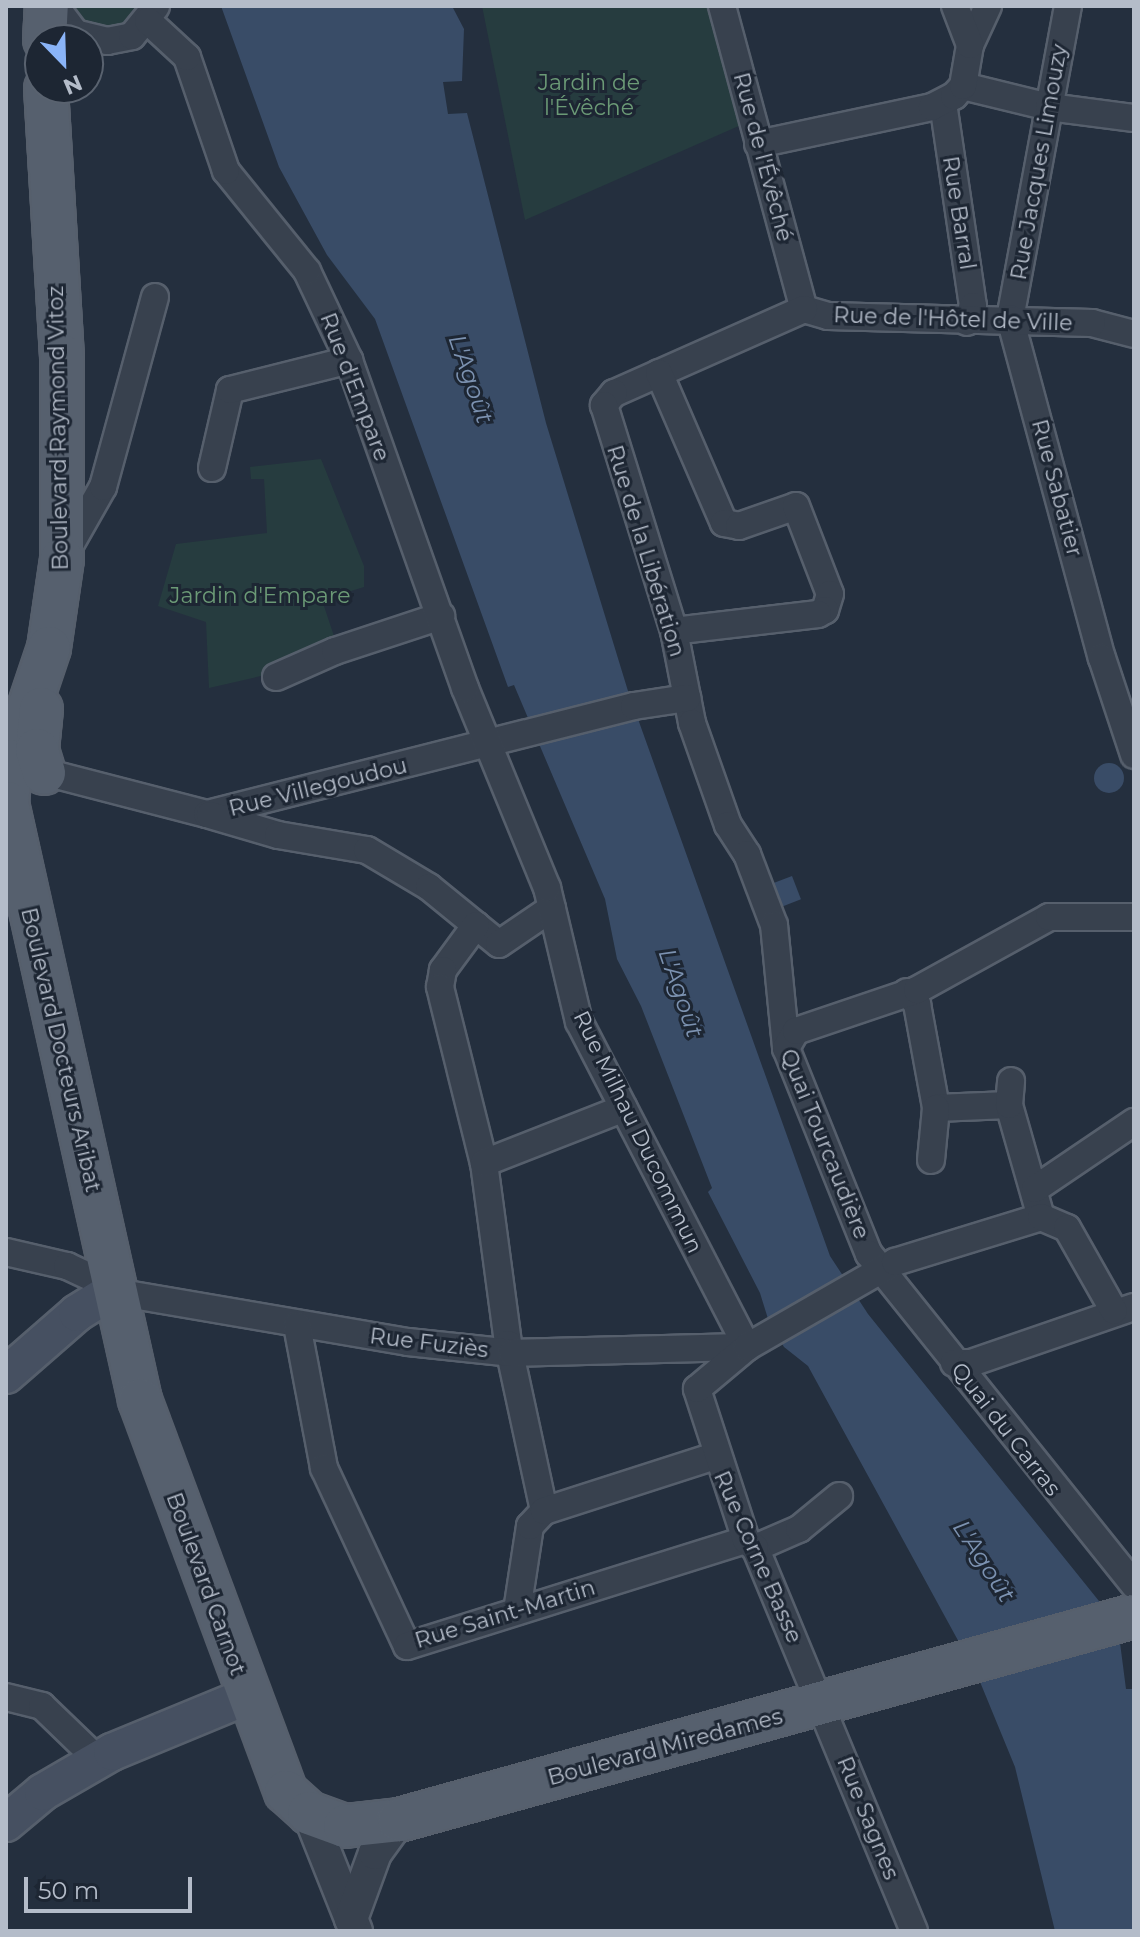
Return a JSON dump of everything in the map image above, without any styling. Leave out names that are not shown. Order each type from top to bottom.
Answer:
[{"type":"main road","name":"Boulevard Raymond Vitoz","points":[[17,755],[56,618],[62,559],[62,356],[47,104]]},
{"type":"main road","name":"Boulevard Docteurs Aribat","points":[[17,755],[9,815],[114,1290]]},
{"type":"main road","points":[[6,1375],[77,1313],[114,1290]]},
{"type":"main road","name":"Boulevard Carnot","points":[[114,1290],[140,1400],[248,1696],[286,1792],[309,1813]]},
{"type":"main road","name":"Boulevard Miredames","points":[[380,1823],[969,1665],[1123,1619]]},
{"type":"main road","points":[[6,1823],[43,1792],[98,1760],[248,1696]]},
{"type":"main road","points":[[309,1813],[380,1823]]},
{"type":"street","points":[[55,6],[75,33],[119,41],[152,14]]},
{"type":"street","name":"Rue de l'Évêché","points":[[722,6],[804,309]]},
{"type":"street","points":[[955,6],[970,45]]},
{"type":"street","name":"Rue Jacques Limouzy","points":[[1010,318],[1068,6]]},
{"type":"street","name":"Rue Barral","points":[[967,322],[973,306],[953,95],[986,7]]},
{"type":"street","name":"Rue d'Empare","points":[[152,14],[187,57],[226,171],[307,271],[349,360],[489,745]]},
{"type":"street","points":[[758,144],[953,95],[1134,118]]},
{"type":"street","points":[[62,559],[103,487],[155,297]]},
{"type":"street","name":"Rue de l'Hôtel de Ville","points":[[604,405],[614,393],[804,309],[828,316],[967,322],[1010,318],[1092,323],[1134,334]]},
{"type":"street","name":"Rue Sabatier","points":[[1010,318],[1102,658],[1134,755]]},
{"type":"street","points":[[212,468],[230,390],[349,360]]},
{"type":"street","points":[[659,373],[724,523],[735,527],[796,506],[830,594],[825,610],[818,614],[674,631]]},
{"type":"street","name":"Rue de la Libération","points":[[604,405],[674,631],[687,698],[728,825],[739,841]]},
{"type":"street","points":[[276,677],[335,651],[441,616]]},
{"type":"street","points":[[1111,685],[1134,709]]},
{"type":"street","name":"Rue Villegoudou","points":[[17,755],[207,814],[634,706],[687,698]]},
{"type":"street","name":"Rue Milhau Ducommun","points":[[489,745],[552,908],[579,1022],[752,1344]]},
{"type":"street","points":[[207,814],[278,835],[367,850],[429,887],[499,944],[552,908]]},
{"type":"street","name":"Quai Tourcaudière","points":[[739,841],[777,937],[786,1048],[869,1254],[881,1271]]},
{"type":"street","points":[[786,1048],[796,1031],[907,992],[1049,917],[1134,917]]},
{"type":"street","points":[[476,925],[443,970],[440,987],[484,1163],[527,1441],[544,1511]]},
{"type":"street","points":[[907,992],[917,1004],[936,1108],[931,1160]]},
{"type":"street","points":[[936,1108],[1010,1093],[1041,1217]]},
{"type":"street","points":[[484,1163],[624,1108]]},
{"type":"street","points":[[1035,1189],[1102,1139],[1134,1122]]},
{"type":"street","points":[[752,1344],[881,1271],[1041,1217],[1067,1228],[1124,1309],[971,1363],[954,1363]]},
{"type":"street","points":[[67,1266],[87,1259],[102,1233]]},
{"type":"street","name":"Rue Fuziès","points":[[6,1252],[67,1266],[114,1290],[297,1325],[512,1353],[752,1344]]},
{"type":"street","name":"Quai du Carras","points":[[881,1271],[1134,1585]]},
{"type":"street","name":"Rue Saint-Martin","points":[[297,1325],[324,1468],[407,1646],[799,1529],[839,1496]]},
{"type":"street","name":"Rue Corne Basse","points":[[752,1344],[697,1389],[715,1456],[750,1544],[822,1705]]},
{"type":"street","points":[[517,1611],[530,1526],[544,1511],[715,1456]]},
{"type":"street","points":[[6,1697],[42,1706],[98,1760]]},
{"type":"street","name":"Rue Sagnes","points":[[822,1705],[914,1931]]},
{"type":"street","points":[[309,1813],[354,1925]]},
{"type":"street","points":[[354,1925],[375,1853],[380,1823]]},
{"type":"green space","points":[[64,6],[136,6],[114,34],[104,33],[104,24],[84,24]]},
{"type":"green space","name":"Jardin de l'Évêché","points":[[482,6],[709,6],[741,125],[525,220]]},
{"type":"green space","name":"Jardin d'Empare","points":[[321,459],[364,566],[364,587],[322,600],[337,645],[274,673],[209,688],[206,622],[158,606],[176,544],[267,533],[264,479],[251,479],[250,467]]},
{"type":"water","name":"L'Agoût","points":[[221,6],[452,6],[464,29],[462,81],[443,82],[448,114],[467,113],[546,423],[628,691],[830,1256],[868,1314],[1103,1606],[1119,1635],[1126,1689],[1132,1689],[1134,1704],[1134,1931],[1055,1931],[1015,1767],[978,1677],[808,1366],[784,1347],[769,1322],[760,1293],[708,1192],[712,1188],[641,1006],[617,959],[605,899],[514,685],[508,687],[375,319],[327,255],[279,167]]},
{"type":"water","points":[[1109,763],[1120,767],[1124,778],[1120,789],[1109,793],[1098,789],[1094,778],[1098,767]]},
{"type":"water","points":[[792,876],[801,899],[777,909],[768,885]]}]
